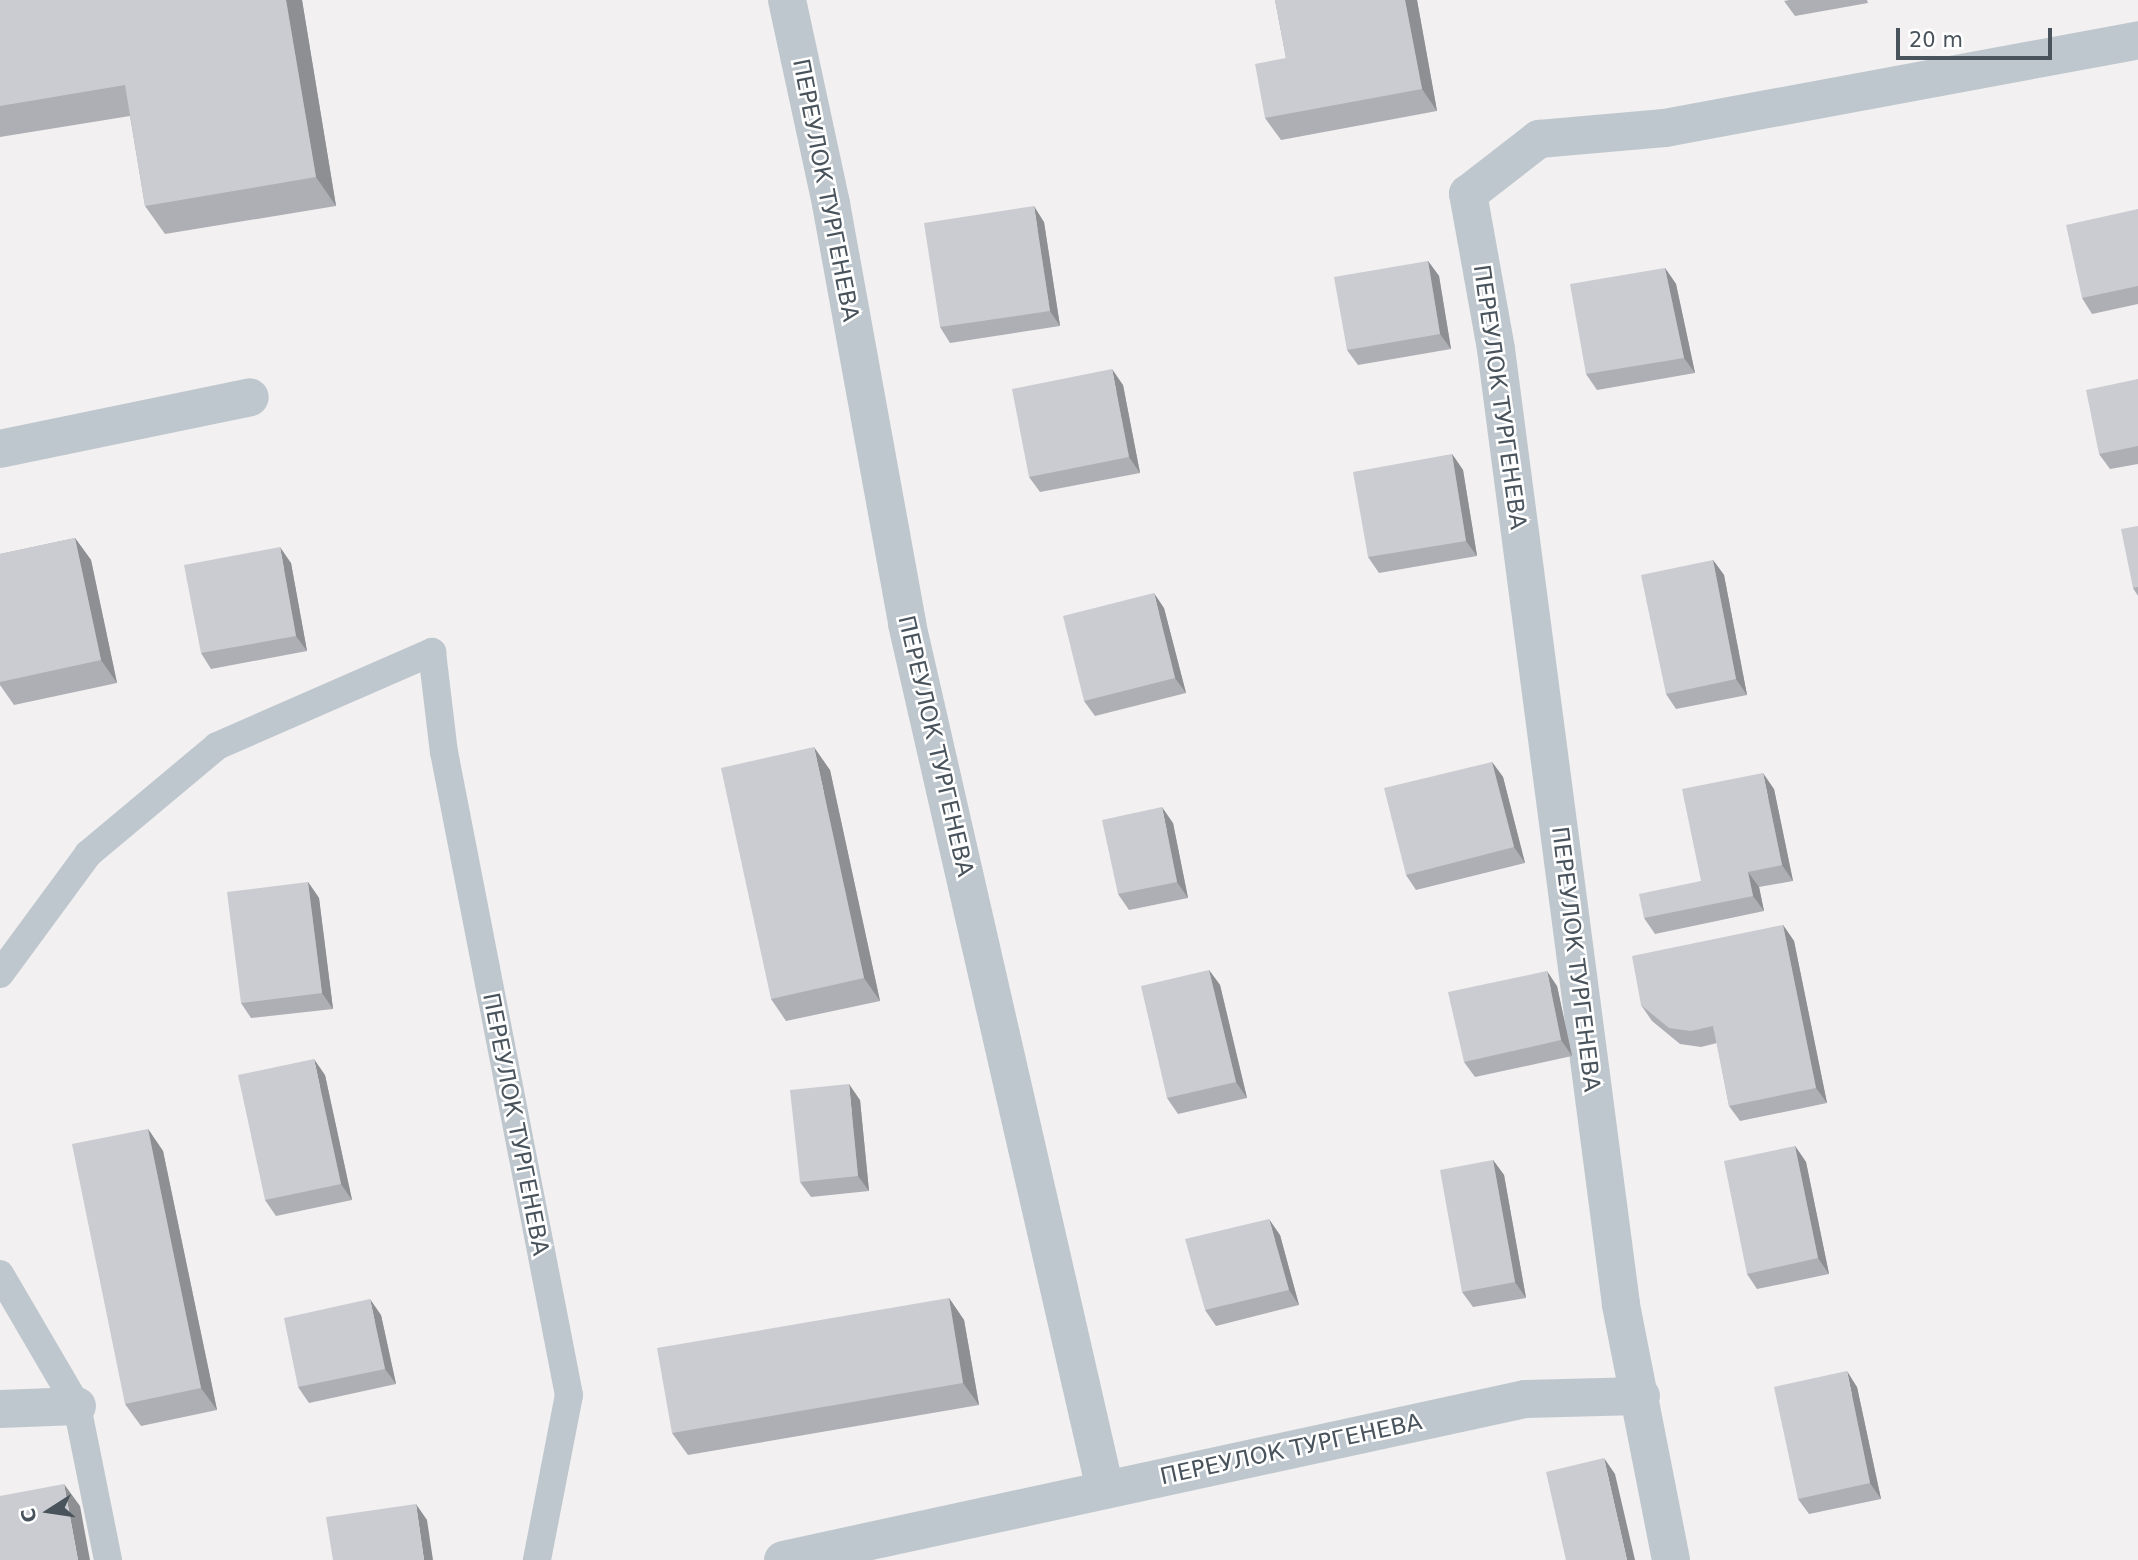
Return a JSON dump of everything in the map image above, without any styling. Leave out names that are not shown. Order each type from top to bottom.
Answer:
[{"type":"street","name":"ПЕРЕУЛОК ТУРГЕНЕВА","points":[[787,0],[831,204],[907,624],[1105,1489]]},
{"type":"street","name":"ПЕРЕУЛОК ТУРГЕНЕВА","points":[[783,1560],[1525,1399],[1641,1396],[1621,1304],[1496,349],[1468,194],[1539,139],[1661,128],[2138,40]]},
{"type":"street","points":[[0,449],[250,397]]},
{"type":"street","points":[[1641,1396],[1671,1560]]},
{"type":"street","points":[[0,1409],[77,1406]]},
{"type":"lane","name":"ПЕРЕУЛОК ТУРГЕНЕВА","points":[[0,974],[88,854],[217,746],[432,652],[444,752],[569,1395],[537,1560]]},
{"type":"lane","points":[[0,1274],[77,1406],[108,1560]]},
{"type":"building","points":[[0,0],[286,0],[316,177],[145,206],[125,85],[0,106]]},
{"type":"building","points":[[1275,0],[1405,0],[1422,89],[1265,118],[1255,64],[1286,58]]},
{"type":"building","points":[[1034,206],[1050,311],[940,327],[924,223]]},
{"type":"building","points":[[2138,209],[2138,286],[2082,298],[2066,225]]},
{"type":"building","points":[[1428,261],[1440,334],[1347,350],[1334,277]]},
{"type":"building","points":[[1665,268],[1684,358],[1586,374],[1570,284]]},
{"type":"building","points":[[1112,369],[1129,457],[1029,477],[1012,389]]},
{"type":"building","points":[[2138,379],[2138,446],[2099,454],[2086,390]]},
{"type":"building","points":[[1452,454],[1466,541],[1368,557],[1353,472]]},
{"type":"building","points":[[2138,526],[2138,587],[2133,588],[2121,529]]},
{"type":"building","points":[[75,538],[101,660],[0,682],[0,554]]},
{"type":"building","points":[[280,547],[296,636],[201,653],[184,565]]},
{"type":"building","points":[[1713,560],[1736,679],[1666,694],[1641,575]]},
{"type":"building","points":[[1154,593],[1175,678],[1084,701],[1063,616]]},
{"type":"building","points":[[814,747],[864,978],[771,999],[721,768]]},
{"type":"building","points":[[1492,762],[1514,847],[1406,875],[1384,788]]},
{"type":"building","points":[[1763,773],[1782,865],[1748,872],[1753,896],[1644,918],[1639,894],[1701,881],[1682,789]]},
{"type":"building","points":[[1162,807],[1177,882],[1118,894],[1102,820]]},
{"type":"building","points":[[308,882],[322,993],[241,1003],[227,892]]},
{"type":"building","points":[[1783,925],[1816,1088],[1729,1106],[1713,1026],[1691,1031],[1669,1028],[1641,1005],[1632,956]]},
{"type":"building","points":[[1209,970],[1236,1082],[1167,1098],[1141,986]]},
{"type":"building","points":[[1547,971],[1561,1040],[1464,1062],[1448,992]]},
{"type":"building","points":[[314,1059],[341,1184],[265,1200],[238,1075]]},
{"type":"building","points":[[849,1084],[858,1176],[800,1182],[790,1090]]},
{"type":"building","points":[[148,1129],[201,1388],[125,1404],[72,1144]]},
{"type":"building","points":[[1795,1146],[1818,1258],[1747,1274],[1724,1161]]},
{"type":"building","points":[[1493,1160],[1515,1282],[1462,1292],[1440,1170]]},
{"type":"building","points":[[1269,1219],[1289,1290],[1205,1310],[1185,1239]]},
{"type":"building","points":[[949,1298],[963,1383],[672,1433],[657,1348]]},
{"type":"building","points":[[370,1299],[385,1369],[298,1387],[284,1318]]},
{"type":"building","points":[[1847,1371],[1870,1483],[1798,1499],[1774,1387]]},
{"type":"building","points":[[1604,1458],[1627,1560],[1566,1560],[1546,1472]]},
{"type":"building","points":[[64,1484],[78,1560],[0,1560],[0,1496]]},
{"type":"building","points":[[416,1504],[424,1560],[333,1560],[326,1517]]}]
